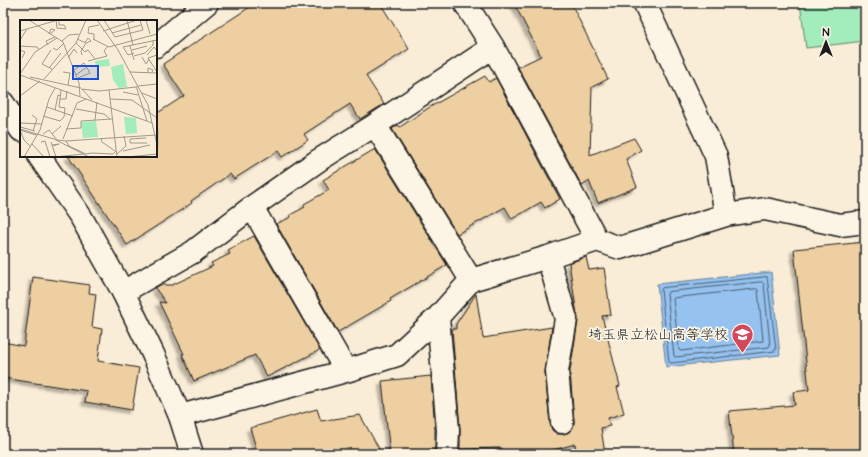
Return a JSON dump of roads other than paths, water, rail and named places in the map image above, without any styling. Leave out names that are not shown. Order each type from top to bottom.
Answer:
[{"type":"street","points":[[157,45],[207,3]]},
{"type":"street","points":[[466,3],[493,47],[598,240]]},
{"type":"street","points":[[645,4],[716,156],[726,215]]},
{"type":"street","points":[[123,292],[194,252],[252,207],[319,160],[493,47]]},
{"type":"street","points":[[3,102],[20,128]]},
{"type":"street","points":[[375,125],[472,280]]},
{"type":"street","points":[[40,157],[81,217],[123,292],[153,354],[180,416],[192,454]]},
{"type":"street","points":[[252,207],[346,372]]},
{"type":"street","points":[[180,416],[346,372],[397,356],[438,317],[472,280],[598,240],[620,248],[726,215],[766,209],[840,225],[865,222]]},
{"type":"street","points":[[548,257],[566,319],[557,372],[562,422]]},
{"type":"street","points":[[438,317],[448,430],[447,454]]},
{"type":"water","points":[[771,272],[780,355],[666,367],[657,284]]},
{"type":"place","name":"埼玉県立松山高等学校","points":[[743,354]]}]
